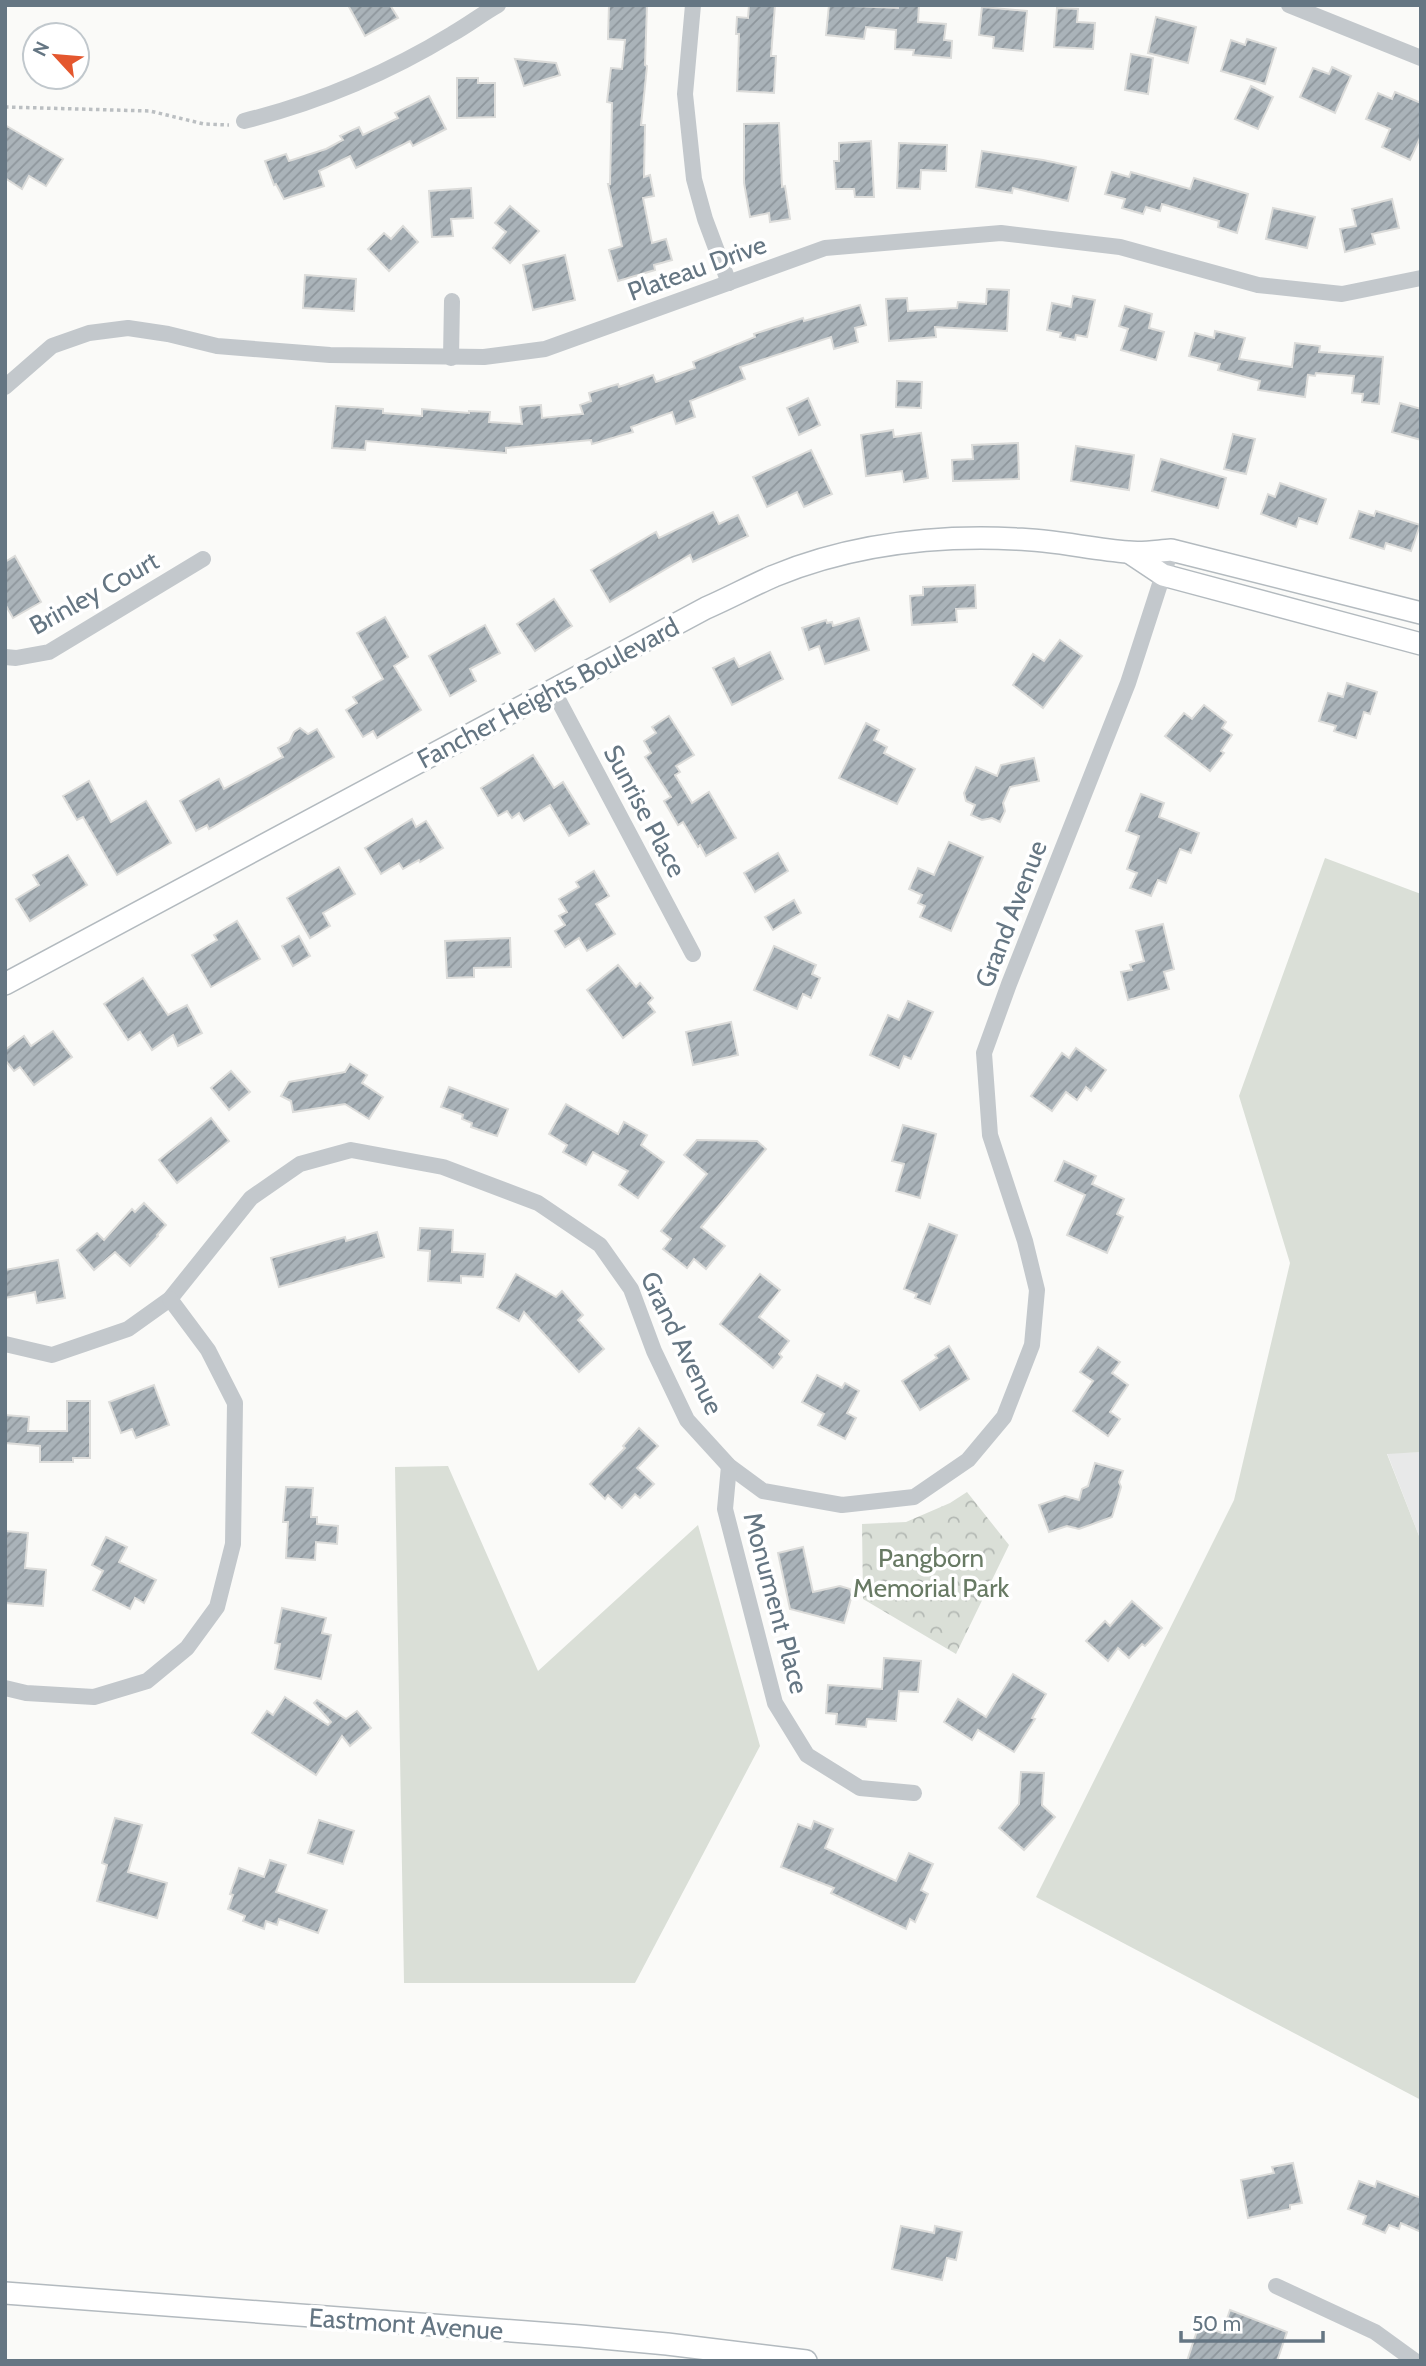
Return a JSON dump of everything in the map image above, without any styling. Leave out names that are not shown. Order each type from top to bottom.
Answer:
[{"type":"street","points":[[693,5],[685,94],[694,178],[705,219],[729,283]]},
{"type":"street","points":[[1289,5],[1421,58]]},
{"type":"street","points":[[244,121],[302,104],[373,76],[451,35],[496,6]]},
{"type":"street","name":"Plateau Drive","points":[[5,387],[52,346],[89,333],[128,328],[217,346],[330,355],[451,358],[484,357],[545,349],[825,248],[1001,233],[1120,247],[1258,285],[1342,294],[1421,278]]},
{"type":"street","points":[[451,358],[452,301]]},
{"type":"street","name":"Fancher Heights Boulevard","points":[[5,984],[706,608],[776,576],[838,556],[906,542],[962,537],[1030,540],[1130,553],[1171,550],[1421,613]]},
{"type":"street","name":"Grand Avenue","points":[[5,1343],[52,1355],[128,1329],[170,1299],[251,1198],[300,1164],[351,1150],[443,1167],[538,1203],[600,1245],[631,1289],[654,1351],[687,1420],[729,1466],[763,1491],[842,1504],[914,1497],[968,1460],[1004,1417],[1032,1345],[1037,1290],[1025,1241],[990,1135],[984,1053],[1128,683],[1171,550]]},
{"type":"street","name":"Fancher Heights Boulevard","points":[[1130,553],[1163,575],[1421,644]]},
{"type":"street","name":"Brinley Court","points":[[5,657],[16,658],[48,652],[203,559]]},
{"type":"street","name":"Sunrise Place","points":[[553,690],[693,954]]},
{"type":"street","points":[[5,1688],[26,1693],[94,1697],[147,1681],[187,1648],[217,1607],[233,1544],[235,1403],[208,1350],[170,1299]]},
{"type":"street","name":"Monument Place","points":[[729,1466],[725,1509],[775,1703],[807,1755],[860,1788],[914,1793]]},
{"type":"street","points":[[1276,2286],[1376,2332],[1415,2361]]},
{"type":"street","name":"Eastmont Avenue","points":[[5,2293],[580,2336],[806,2361]]},
{"type":"path","points":[[5,107],[150,111],[213,126],[244,121]]},
{"type":"shaded area","points":[[1421,1452],[1421,1541],[1387,1453]]},
{"type":"green space","points":[[1325,858],[1421,894],[1421,1452],[1387,1454],[1421,1541],[1421,2100],[1036,1897],[1234,1500],[1290,1263],[1239,1096]]},
{"type":"green space","points":[[448,1466],[538,1671],[698,1525],[760,1746],[635,1983],[404,1983],[395,1467]]},
{"type":"green space","name":"Pangborn Memorial Park","points":[[967,1492],[1009,1545],[956,1654],[863,1599],[862,1524],[906,1522],[950,1503]]},
{"type":"building","points":[[348,5],[390,5],[398,18],[365,36]]},
{"type":"building","points":[[609,5],[647,5],[647,66],[641,125],[645,125],[644,177],[650,175],[654,196],[643,198],[652,243],[666,239],[672,260],[654,265],[655,270],[618,281],[609,250],[622,246],[608,184],[612,103],[607,102],[611,68],[622,69],[625,40],[608,39]]},
{"type":"building","points":[[749,5],[775,5],[771,56],[776,56],[774,93],[737,91],[737,17],[748,18]]},
{"type":"building","points":[[829,5],[898,8],[898,5],[919,5],[918,22],[946,24],[944,40],[952,41],[951,58],[913,55],[914,50],[895,49],[896,30],[866,27],[864,39],[826,35]]},
{"type":"building","points":[[982,7],[1027,11],[1023,51],[993,48],[994,37],[979,35]]},
{"type":"building","points":[[1057,8],[1078,9],[1077,22],[1095,23],[1093,49],[1054,47]]},
{"type":"building","points":[[1156,17],[1196,27],[1188,63],[1148,53]]},
{"type":"building","points":[[1247,39],[1276,48],[1265,84],[1221,71],[1231,40],[1245,45]]},
{"type":"building","points":[[1131,54],[1153,58],[1148,94],[1125,90]]},
{"type":"building","points":[[515,59],[556,63],[560,75],[524,86]]},
{"type":"building","points":[[1332,67],[1351,76],[1335,113],[1300,97],[1313,68],[1329,74]]},
{"type":"building","points":[[457,78],[478,78],[478,83],[495,83],[495,117],[457,118]]},
{"type":"building","points":[[1251,86],[1273,97],[1258,129],[1235,119]]},
{"type":"building","points":[[1395,92],[1421,103],[1421,136],[1410,160],[1382,147],[1390,129],[1366,119],[1378,93],[1392,99]]},
{"type":"building","points":[[429,96],[446,129],[413,146],[410,141],[356,168],[350,156],[319,171],[324,186],[284,199],[276,184],[274,185],[265,161],[286,154],[289,161],[326,149],[343,140],[340,136],[359,127],[363,135],[398,118],[395,113]]},
{"type":"building","points":[[779,123],[782,187],[785,186],[790,219],[770,222],[769,213],[750,217],[744,183],[744,124]]},
{"type":"building","points":[[5,125],[63,159],[46,186],[29,176],[22,189],[5,178]]},
{"type":"building","points":[[871,141],[874,197],[855,197],[854,189],[836,189],[834,161],[839,161],[839,143]]},
{"type":"building","points":[[899,143],[947,145],[946,171],[921,170],[920,189],[897,188]]},
{"type":"building","points":[[982,151],[1076,167],[1068,201],[1013,188],[1012,193],[976,187]]},
{"type":"building","points":[[1112,172],[1129,177],[1131,172],[1190,189],[1194,178],[1248,194],[1237,233],[1218,227],[1219,221],[1162,204],[1160,211],[1146,207],[1143,214],[1122,208],[1125,199],[1105,194]]},
{"type":"building","points":[[471,188],[473,218],[451,219],[453,236],[432,237],[429,191]]},
{"type":"building","points":[[1392,199],[1399,228],[1372,234],[1375,244],[1345,252],[1340,229],[1356,226],[1352,209]]},
{"type":"building","points":[[510,206],[539,231],[510,263],[493,248],[506,232],[495,223]]},
{"type":"building","points":[[1273,208],[1315,217],[1307,248],[1266,239]]},
{"type":"building","points":[[403,226],[418,242],[389,271],[368,249],[384,233],[391,239]]},
{"type":"building","points":[[565,255],[575,300],[533,310],[523,265]]},
{"type":"building","points":[[305,275],[356,279],[354,311],[303,308]]},
{"type":"building","points":[[987,289],[1009,290],[1007,331],[935,327],[936,337],[889,341],[886,299],[907,298],[908,311],[957,308],[958,302],[986,304]]},
{"type":"building","points":[[1073,296],[1095,300],[1087,337],[1076,335],[1075,340],[1060,337],[1061,333],[1047,330],[1052,303],[1071,307]]},
{"type":"building","points":[[860,305],[866,325],[855,328],[858,342],[834,349],[831,337],[740,367],[745,379],[690,401],[695,417],[676,424],[672,412],[631,427],[633,432],[592,444],[591,440],[506,448],[506,453],[366,441],[365,450],[332,448],[336,406],[383,409],[383,413],[422,416],[422,409],[490,412],[489,422],[522,424],[520,407],[541,405],[542,418],[583,414],[580,405],[591,401],[589,393],[618,384],[619,387],[653,375],[656,382],[695,368],[693,362],[755,337],[754,334],[803,318],[804,321]]},
{"type":"building","points":[[1125,306],[1152,314],[1149,328],[1164,332],[1156,360],[1121,350],[1128,329],[1119,326]]},
{"type":"building","points":[[1215,331],[1245,338],[1239,359],[1292,367],[1295,343],[1320,346],[1319,352],[1383,357],[1379,404],[1362,402],[1363,394],[1352,393],[1354,376],[1316,373],[1315,376],[1308,375],[1305,397],[1258,390],[1260,381],[1218,370],[1220,364],[1189,356],[1195,333],[1214,338]]},
{"type":"building","points":[[897,381],[922,382],[921,408],[896,407]]},
{"type":"building","points":[[808,398],[820,425],[799,435],[787,408]]},
{"type":"building","points":[[1400,403],[1421,409],[1421,440],[1392,432]]},
{"type":"building","points":[[893,430],[894,437],[921,433],[928,478],[904,482],[902,471],[866,476],[861,435]]},
{"type":"building","points":[[1233,434],[1255,439],[1246,474],[1224,469]]},
{"type":"building","points":[[1018,443],[1019,479],[953,481],[952,460],[973,459],[972,445]]},
{"type":"building","points":[[1076,446],[1134,455],[1129,490],[1071,481]]},
{"type":"building","points":[[811,450],[832,494],[804,507],[797,492],[767,507],[753,477]]},
{"type":"building","points":[[1161,459],[1226,478],[1218,508],[1152,491]]},
{"type":"building","points":[[1280,483],[1326,499],[1317,524],[1299,518],[1296,527],[1261,514],[1268,494],[1275,497]]},
{"type":"building","points":[[1359,511],[1374,516],[1376,511],[1420,525],[1411,551],[1386,543],[1384,549],[1350,538]]},
{"type":"building","points":[[713,512],[719,524],[738,515],[748,536],[693,562],[690,555],[610,602],[591,570],[656,532],[659,538]]},
{"type":"building","points":[[15,556],[41,602],[13,618],[5,604],[5,562]]},
{"type":"building","points":[[975,585],[976,608],[956,609],[957,622],[912,625],[910,596],[923,595],[923,587]]},
{"type":"building","points":[[554,599],[572,626],[535,651],[517,624]]},
{"type":"building","points":[[385,617],[408,657],[394,666],[421,710],[377,738],[373,731],[363,737],[346,710],[357,703],[353,697],[383,679],[357,633]]},
{"type":"building","points":[[859,618],[869,650],[825,664],[819,646],[809,650],[802,628],[826,620],[827,623],[832,622],[833,626]]},
{"type":"building","points":[[485,625],[500,653],[470,669],[476,681],[450,696],[429,656]]},
{"type":"building","points":[[1060,640],[1082,656],[1043,708],[1013,685],[1033,654],[1044,661]]},
{"type":"building","points":[[770,652],[783,679],[732,705],[713,668],[734,658],[739,667]]},
{"type":"building","points":[[1347,683],[1377,692],[1370,714],[1364,712],[1356,738],[1334,731],[1336,726],[1319,721],[1328,693],[1343,697]]},
{"type":"building","points":[[1204,705],[1226,722],[1222,728],[1232,735],[1221,751],[1224,753],[1210,771],[1165,736],[1184,713],[1192,719]]},
{"type":"building","points":[[669,716],[694,755],[676,766],[680,772],[675,775],[692,803],[709,792],[736,838],[706,856],[683,822],[678,825],[664,801],[671,797],[645,757],[651,753],[644,741],[656,733],[652,727]]},
{"type":"building","points":[[866,723],[879,730],[874,740],[887,747],[884,753],[915,769],[897,804],[839,778]]},
{"type":"building","points":[[300,728],[308,734],[317,729],[334,757],[209,829],[207,825],[196,831],[180,801],[219,779],[224,789],[283,757],[278,748],[289,742],[294,732]]},
{"type":"building","points":[[533,755],[554,788],[563,782],[589,824],[569,836],[550,805],[524,821],[519,813],[512,818],[507,811],[498,816],[481,788]]},
{"type":"building","points":[[1034,758],[1039,781],[1010,787],[1003,803],[1005,811],[1000,822],[992,818],[982,820],[971,815],[975,805],[966,801],[964,793],[976,767],[997,776],[1001,765]]},
{"type":"building","points":[[89,781],[111,822],[146,801],[171,843],[117,875],[83,817],[77,820],[63,796]]},
{"type":"building","points":[[1141,794],[1164,803],[1159,817],[1199,833],[1191,853],[1180,849],[1166,883],[1158,880],[1151,896],[1130,888],[1137,873],[1127,869],[1139,836],[1126,831]]},
{"type":"building","points":[[412,819],[416,827],[426,821],[443,848],[420,862],[419,860],[403,869],[399,863],[381,874],[365,848]]},
{"type":"building","points":[[949,842],[983,857],[951,931],[920,917],[925,906],[918,903],[922,895],[909,889],[918,868],[934,875]]},
{"type":"building","points":[[778,853],[788,871],[755,892],[744,873]]},
{"type":"building","points":[[68,855],[87,885],[30,921],[16,899],[39,885],[33,875]]},
{"type":"building","points":[[339,867],[355,894],[323,913],[330,926],[310,938],[287,898]]},
{"type":"building","points":[[594,871],[609,896],[596,904],[615,934],[587,951],[579,938],[565,947],[555,931],[565,925],[559,916],[567,912],[559,899],[579,887],[576,882]]},
{"type":"building","points":[[794,900],[801,913],[773,930],[765,917]]},
{"type":"building","points":[[237,921],[260,959],[211,987],[192,955],[217,940],[214,935]]},
{"type":"building","points":[[1163,924],[1174,969],[1164,972],[1169,989],[1128,1000],[1121,972],[1132,970],[1130,965],[1144,961],[1136,931]]},
{"type":"building","points":[[299,936],[310,956],[293,966],[282,946]]},
{"type":"building","points":[[510,938],[511,967],[474,968],[474,977],[447,978],[445,941]]},
{"type":"building","points":[[774,946],[816,965],[812,974],[820,978],[811,998],[803,994],[797,1009],[754,990]]},
{"type":"building","points":[[618,965],[636,987],[640,983],[653,998],[648,1003],[655,1012],[623,1038],[587,990]]},
{"type":"building","points":[[143,978],[168,1015],[187,1005],[202,1033],[178,1046],[173,1035],[152,1050],[140,1032],[128,1040],[104,1004]]},
{"type":"building","points":[[908,1001],[933,1012],[911,1059],[904,1056],[899,1068],[870,1055],[888,1015],[899,1020]]},
{"type":"building","points":[[731,1022],[738,1055],[693,1065],[686,1032]]},
{"type":"building","points":[[53,1031],[72,1057],[34,1085],[20,1067],[14,1071],[5,1060],[5,1050],[24,1036],[31,1046]]},
{"type":"building","points":[[1076,1048],[1106,1070],[1091,1091],[1086,1087],[1077,1100],[1066,1092],[1052,1111],[1031,1096],[1062,1053],[1069,1058]]},
{"type":"building","points":[[350,1064],[367,1075],[362,1083],[383,1097],[369,1119],[345,1104],[293,1112],[291,1101],[281,1096],[289,1082],[345,1072]]},
{"type":"building","points":[[231,1071],[250,1092],[229,1110],[211,1088]]},
{"type":"building","points":[[449,1087],[508,1109],[497,1136],[471,1127],[472,1123],[462,1119],[463,1115],[441,1107]]},
{"type":"building","points":[[566,1104],[618,1134],[624,1122],[647,1135],[641,1145],[664,1162],[638,1198],[619,1185],[628,1171],[593,1152],[586,1165],[563,1152],[567,1145],[549,1134]]},
{"type":"building","points":[[211,1118],[229,1141],[177,1183],[159,1160]]},
{"type":"building","points":[[903,1125],[936,1134],[920,1198],[896,1191],[904,1164],[892,1161]]},
{"type":"building","points":[[697,1140],[757,1141],[766,1149],[701,1227],[725,1246],[706,1269],[694,1259],[687,1268],[663,1249],[671,1239],[661,1231],[707,1174],[684,1155]]},
{"type":"building","points":[[1064,1161],[1096,1176],[1092,1184],[1124,1199],[1117,1214],[1123,1217],[1107,1253],[1067,1235],[1085,1195],[1055,1181]]},
{"type":"building","points":[[144,1203],[166,1225],[158,1236],[130,1266],[115,1252],[94,1270],[77,1250],[97,1233],[104,1240],[132,1209],[135,1212]]},
{"type":"building","points":[[929,1224],[957,1235],[930,1304],[915,1298],[917,1294],[904,1289]]},
{"type":"building","points":[[420,1228],[453,1230],[452,1252],[485,1254],[483,1277],[461,1276],[461,1283],[428,1281],[430,1251],[418,1250]]},
{"type":"building","points":[[377,1232],[384,1257],[279,1287],[271,1258],[345,1237],[346,1241]]},
{"type":"building","points":[[58,1260],[65,1298],[37,1303],[35,1292],[5,1298],[5,1270]]},
{"type":"building","points":[[516,1274],[556,1297],[562,1291],[583,1315],[578,1320],[604,1349],[579,1372],[524,1312],[519,1321],[497,1308]]},
{"type":"building","points":[[760,1274],[780,1290],[759,1317],[789,1341],[779,1354],[782,1357],[773,1368],[720,1324]]},
{"type":"building","points":[[949,1346],[969,1379],[920,1410],[902,1381],[937,1358],[935,1355]]},
{"type":"building","points":[[1098,1347],[1120,1362],[1112,1373],[1128,1385],[1110,1412],[1120,1419],[1108,1436],[1073,1411],[1093,1381],[1080,1372]]},
{"type":"building","points":[[817,1375],[842,1388],[845,1383],[859,1391],[847,1413],[856,1418],[845,1439],[818,1425],[824,1414],[802,1402]]},
{"type":"building","points":[[154,1385],[169,1425],[136,1438],[132,1429],[121,1433],[109,1402]]},
{"type":"building","points":[[67,1401],[90,1401],[90,1458],[73,1458],[73,1462],[40,1462],[40,1446],[5,1443],[5,1415],[29,1417],[28,1431],[67,1431]]},
{"type":"building","points":[[639,1428],[658,1446],[637,1468],[654,1484],[640,1498],[635,1494],[622,1508],[608,1495],[605,1499],[590,1484],[625,1448],[623,1446]]},
{"type":"building","points":[[1095,1463],[1123,1471],[1112,1517],[1079,1529],[1067,1526],[1049,1532],[1039,1505],[1065,1496],[1079,1500],[1082,1489],[1088,1486]]},
{"type":"building","points":[[286,1487],[313,1488],[311,1517],[317,1517],[317,1524],[338,1526],[337,1544],[316,1542],[315,1560],[286,1558],[288,1522],[283,1522]]},
{"type":"building","points":[[5,1531],[28,1533],[25,1568],[46,1570],[43,1606],[5,1603]]},
{"type":"building","points":[[106,1537],[127,1547],[119,1562],[156,1580],[144,1603],[135,1598],[130,1609],[93,1590],[103,1571],[92,1565]]},
{"type":"building","points":[[803,1547],[813,1592],[840,1586],[850,1589],[852,1595],[844,1623],[790,1609],[778,1553]]},
{"type":"building","points":[[1132,1601],[1162,1628],[1129,1658],[1118,1648],[1108,1661],[1086,1641],[1105,1621],[1110,1626]]},
{"type":"building","points":[[282,1608],[326,1618],[322,1633],[331,1635],[321,1679],[275,1669],[280,1644],[275,1643]]},
{"type":"building","points":[[884,1658],[921,1661],[918,1692],[899,1691],[896,1721],[867,1719],[866,1727],[836,1724],[837,1714],[826,1713],[828,1685],[882,1689]]},
{"type":"building","points":[[1013,1674],[1046,1694],[1032,1718],[1035,1719],[1014,1752],[978,1730],[972,1740],[944,1722],[958,1699],[986,1717]]},
{"type":"building","points":[[285,1697],[328,1725],[331,1722],[314,1703],[317,1700],[346,1719],[357,1711],[371,1728],[350,1746],[342,1736],[316,1775],[252,1733],[267,1711],[273,1715]]},
{"type":"building","points":[[1021,1772],[1044,1773],[1042,1805],[1055,1817],[1024,1850],[999,1828],[1019,1804]]},
{"type":"building","points":[[115,1818],[142,1825],[128,1872],[167,1883],[157,1918],[97,1901],[107,1865],[102,1863]]},
{"type":"building","points":[[319,1820],[354,1831],[343,1864],[308,1853]]},
{"type":"building","points":[[814,1821],[833,1829],[825,1848],[896,1881],[909,1853],[933,1864],[921,1890],[928,1894],[915,1922],[910,1919],[906,1929],[831,1893],[834,1888],[781,1867],[798,1824],[811,1829]]},
{"type":"building","points":[[270,1860],[286,1865],[276,1892],[327,1910],[318,1933],[279,1919],[277,1925],[266,1921],[264,1929],[243,1921],[245,1916],[228,1909],[239,1868],[264,1877]]},
{"type":"building","points":[[1293,2163],[1302,2203],[1290,2205],[1290,2209],[1248,2218],[1241,2180],[1274,2173],[1272,2167]]},
{"type":"building","points":[[1359,2181],[1375,2187],[1377,2181],[1421,2198],[1421,2232],[1401,2223],[1399,2229],[1389,2225],[1385,2233],[1363,2224],[1366,2216],[1348,2209]]},
{"type":"building","points":[[901,2226],[934,2233],[935,2226],[962,2232],[956,2260],[947,2258],[942,2280],[892,2269]]},
{"type":"building","points":[[1230,2310],[1287,2332],[1277,2361],[1187,2361],[1199,2325],[1222,2333]]}]
